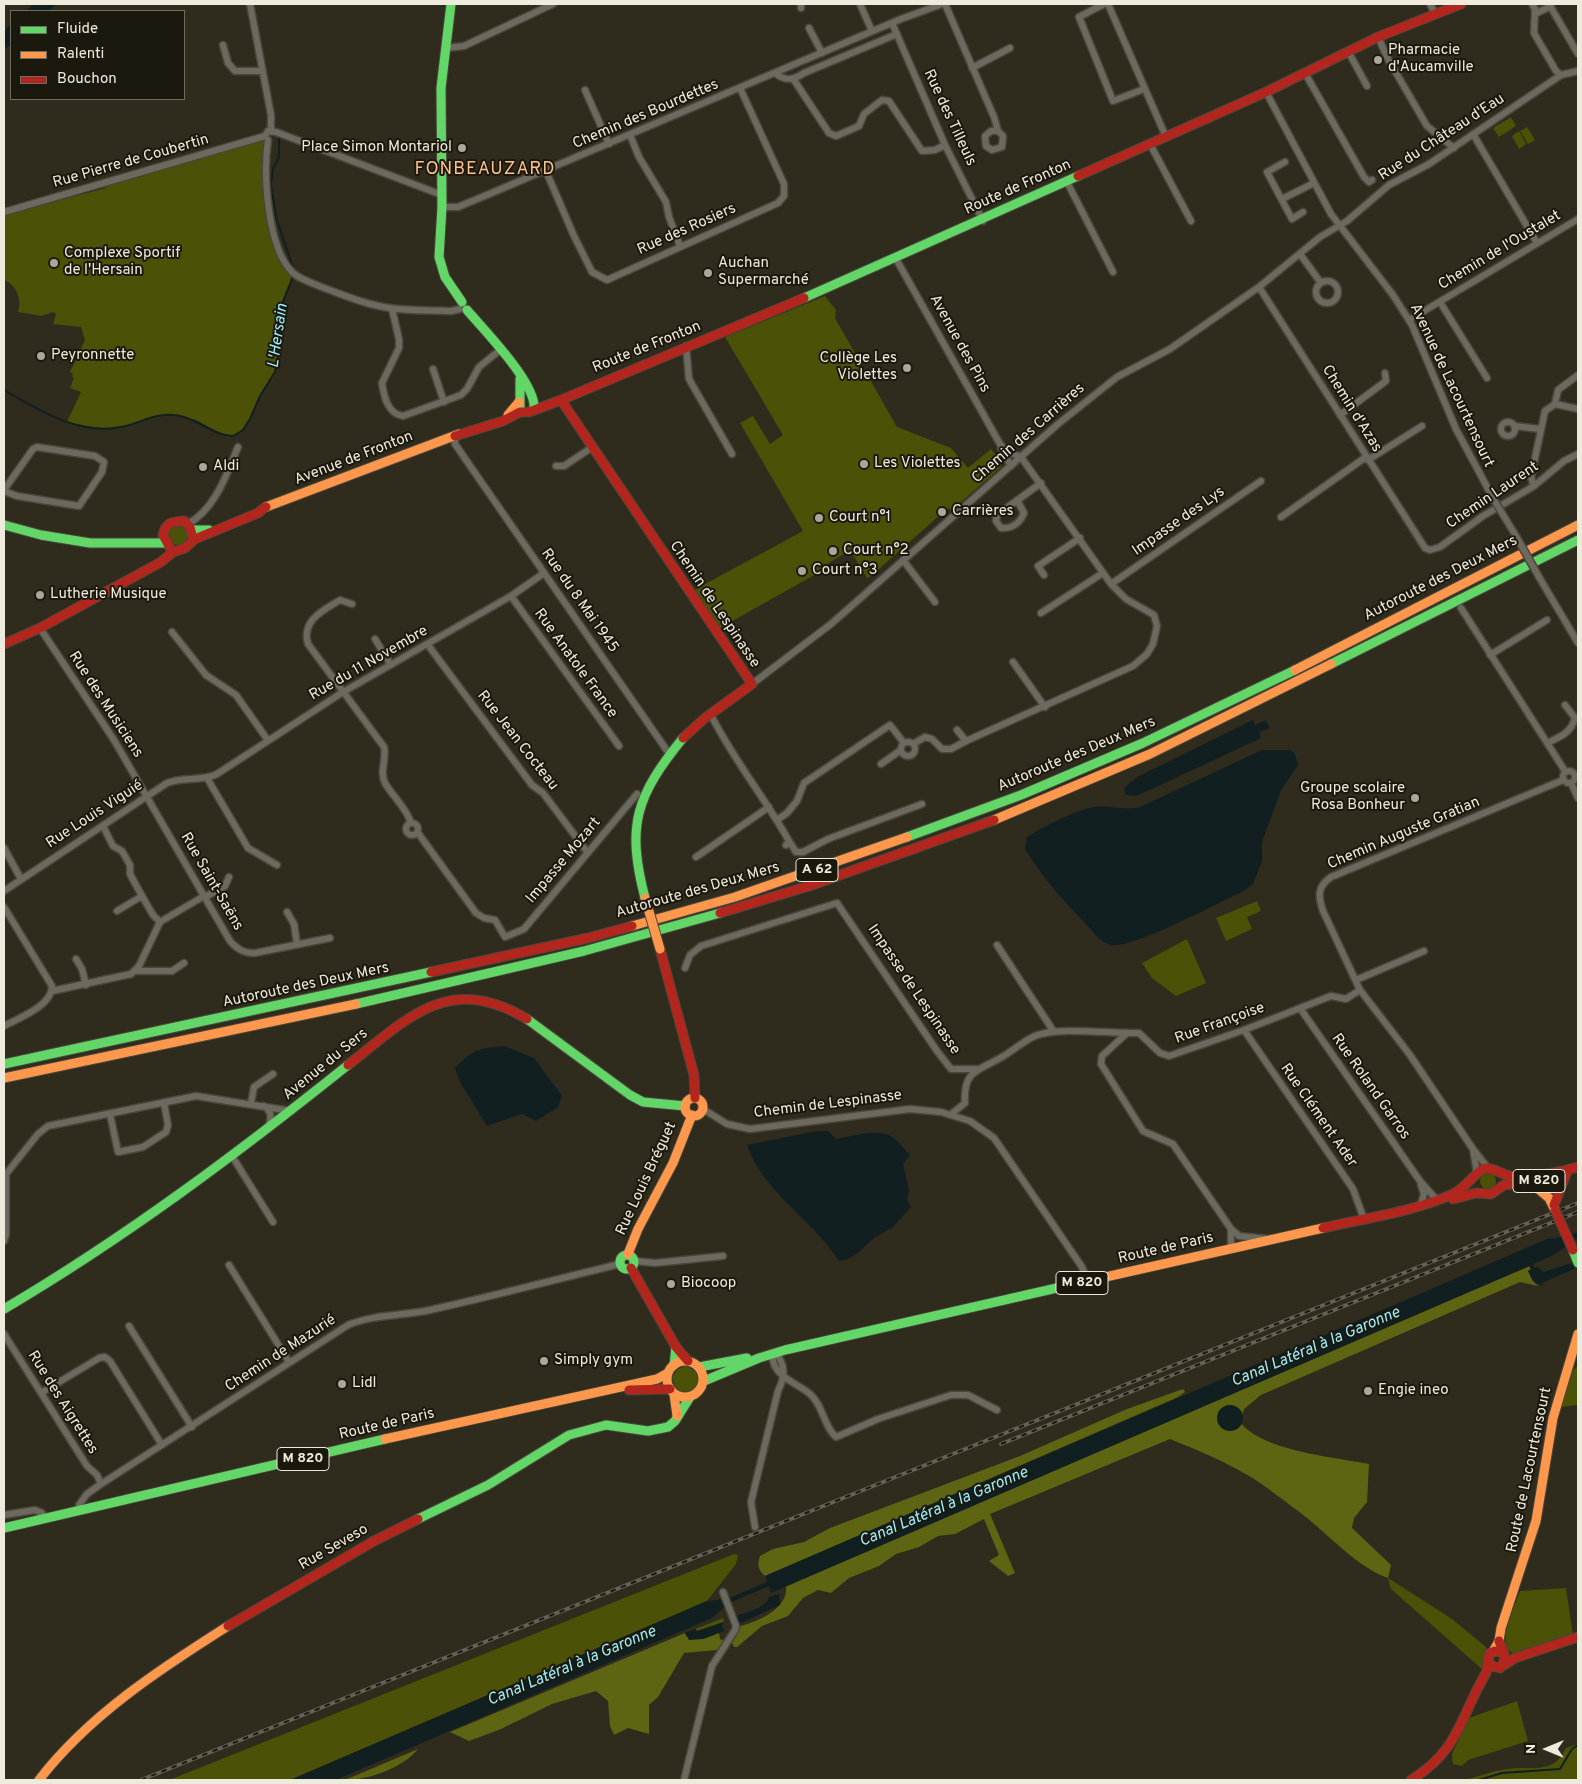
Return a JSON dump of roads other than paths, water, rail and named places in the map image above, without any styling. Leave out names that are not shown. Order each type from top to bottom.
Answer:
[{"type":"main road","points":[[451,4],[442,88],[440,264],[445,277],[463,307],[515,367],[533,402]]},
{"type":"main road","name":"Route de Fronton","points":[[583,389],[983,221],[1266,92],[1378,37],[1461,4]]},
{"type":"main road","points":[[515,367],[521,383],[519,401],[523,411]]},
{"type":"main road","points":[[519,401],[524,395],[533,402],[561,400],[583,389]]},
{"type":"main road","points":[[533,402],[550,400],[583,389]]},
{"type":"main road","name":"Chemin de Lespinasse","points":[[561,400],[752,684],[690,730],[670,755],[651,784],[636,814],[636,853],[645,898],[694,1075],[695,1098]]},
{"type":"main road","name":"Avenue de Fronton","points":[[164,531],[168,524],[175,520],[205,531],[506,416],[519,401]]},
{"type":"main road","name":"Avenue de Fronton","points":[[455,436],[504,421],[523,411],[529,412],[533,402]]},
{"type":"main road","name":"Avenue de Fronton","points":[[4,644],[40,628],[153,566],[177,550],[184,548],[190,542],[258,513],[265,508]]},
{"type":"main road","points":[[4,525],[40,535],[80,542],[123,544],[152,541],[166,544],[177,550]]},
{"type":"main road","name":"Autoroute des Deux Mers","points":[[4,1064],[588,938],[735,897],[832,865],[1012,799],[1135,747],[1296,669],[1578,525]]},
{"type":"main road","points":[[190,527],[190,542]]},
{"type":"main road","points":[[152,541],[164,531]]},
{"type":"main road","points":[[164,531],[166,544]]},
{"type":"main road","name":"Autoroute des Deux Mers","points":[[4,1078],[582,952],[739,909],[836,877],[1027,807],[1148,755],[1302,680],[1455,600],[1578,540]]},
{"type":"main road","name":"Avenue de Fronton","points":[[153,566],[162,557],[166,544]]},
{"type":"main road","name":"Avenue du Sers","points":[[4,1309],[136,1227],[264,1132],[412,1015],[437,1004],[478,1000],[508,1006],[534,1020],[637,1099],[650,1103],[685,1106]]},
{"type":"main road","points":[[695,1098],[702,1102],[702,1109],[700,1114],[692,1115],[685,1111],[685,1106],[688,1099],[695,1098]]},
{"type":"main road","name":"Rue Louis Bréguet","points":[[620,1264],[621,1257],[628,1254],[636,1231],[662,1187],[686,1135],[692,1115]]},
{"type":"main road","name":"M 820","points":[[1488,1168],[1498,1173],[1534,1176],[1578,1167]]},
{"type":"main road","name":"Route de Paris","points":[[1405,1209],[1453,1194],[1488,1168]]},
{"type":"main road","name":"Route de Paris","points":[[699,1367],[768,1355],[1405,1209],[1481,1193],[1491,1194],[1499,1187],[1578,1171]]},
{"type":"main road","name":"M 820","points":[[1498,1173],[1501,1180],[1499,1187]]},
{"type":"main road","points":[[1555,1208],[1566,1174]]},
{"type":"main road","points":[[1476,1176],[1476,1187],[1481,1193]]},
{"type":"main road","points":[[1530,1182],[1536,1185],[1555,1208],[1578,1262]]},
{"type":"main road","name":"Rue Louis Bréguet","points":[[628,1254],[633,1257],[633,1265],[676,1347],[688,1361]]},
{"type":"main road","points":[[620,1264],[624,1269],[633,1265]]},
{"type":"main road","name":"Route de Lacourtensourt","points":[[1410,1780],[1430,1769],[1446,1752],[1486,1673],[1489,1656],[1499,1641],[1501,1628],[1530,1547],[1555,1408],[1578,1334]]},
{"type":"main road","points":[[676,1347],[674,1365],[668,1373],[667,1381],[672,1391],[677,1416]]},
{"type":"main road","name":"Route de Paris","points":[[704,1380],[768,1355]]},
{"type":"main road","points":[[672,1391],[681,1398],[690,1397],[701,1389],[704,1380],[699,1367],[688,1361],[674,1365]]},
{"type":"main road","name":"Route de Paris","points":[[6,1527],[41,1514],[94,1506],[482,1416],[657,1379],[668,1373]]},
{"type":"main road","name":"Route de Paris","points":[[595,1393],[649,1388],[672,1391]]},
{"type":"main road","name":"Rue Seveso","points":[[39,1780],[67,1747],[121,1700],[166,1665],[254,1610],[374,1541],[488,1485],[579,1431],[606,1425],[656,1431],[668,1428],[690,1397]]},
{"type":"main road","points":[[1486,1673],[1501,1667],[1514,1658],[1578,1637]]},
{"type":"main road","points":[[1499,1641],[1506,1658],[1501,1667]]},
{"type":"main road","points":[[1493,1652],[1498,1650],[1514,1658]]},
{"type":"main road","points":[[1488,1662],[1491,1666],[1501,1667]]},
{"type":"street","points":[[250,4],[271,115],[272,132]]},
{"type":"street","points":[[446,48],[464,46],[553,4]]},
{"type":"street","points":[[860,4],[872,31]]},
{"type":"street","points":[[943,4],[994,117],[998,131]]},
{"type":"street","name":"Chemin des Bourdettes","points":[[442,208],[458,207],[872,31],[943,4]]},
{"type":"street","points":[[1104,4],[1079,16],[1113,101],[1144,89]]},
{"type":"street","points":[[1108,4],[1166,137]]},
{"type":"street","points":[[1430,4],[1435,13]]},
{"type":"street","points":[[1532,4],[1535,14],[1534,33],[1556,71],[1561,75],[1578,71]]},
{"type":"street","points":[[1535,14],[1550,5],[1578,54]]},
{"type":"street","name":"Rue des Tilleuls","points":[[892,23],[946,145],[983,221]]},
{"type":"street","points":[[809,28],[822,53]]},
{"type":"street","points":[[775,73],[784,79],[794,80],[804,73],[896,34]]},
{"type":"street","points":[[1378,37],[1388,59],[1427,126],[1454,148]]},
{"type":"street","points":[[224,44],[228,63],[234,71],[262,71]]},
{"type":"street","points":[[972,68],[1010,48]]},
{"type":"street","points":[[1348,52],[1367,86]]},
{"type":"street","points":[[1305,73],[1364,177],[1369,182],[1372,180]]},
{"type":"street","name":"Rue du Château d'Eau","points":[[1339,225],[1347,221],[1389,185],[1420,170],[1561,75]]},
{"type":"street","points":[[794,80],[829,133],[836,136],[859,126],[864,114],[882,100],[889,102],[922,151],[935,150],[946,145]]},
{"type":"street","name":"Rue des Rosiers","points":[[546,171],[592,272],[598,277],[607,280],[778,203],[784,196],[784,184],[740,88]]},
{"type":"street","points":[[585,90],[609,144]]},
{"type":"street","name":"Avenue de Lacourtensourt","points":[[1266,92],[1314,183],[1339,225],[1368,261],[1409,320],[1456,429],[1494,500],[1578,643]]},
{"type":"street","points":[[442,195],[282,134],[267,132],[265,160],[267,202],[271,222],[286,264],[299,276],[354,299],[392,309],[456,311],[463,307]]},
{"type":"street","points":[[1473,134],[1537,243]]},
{"type":"street","points":[[630,135],[639,157],[666,202],[669,217],[680,246]]},
{"type":"street","name":"Rue Pierre de Coubertin","points":[[4,212],[267,138]]},
{"type":"street","points":[[1150,144],[1191,221]]},
{"type":"street","points":[[1285,162],[1267,172],[1292,219],[1303,212]]},
{"type":"street","points":[[1067,182],[1113,272]]},
{"type":"street","points":[[1282,200],[1314,183]]},
{"type":"street","name":"Chemin de l'Oustalet","points":[[1409,320],[1537,243],[1578,221]]},
{"type":"street","name":"Chemin des Carrières","points":[[752,684],[831,624],[1058,424],[1117,377],[1170,349],[1259,287],[1320,237],[1339,225]]},
{"type":"street","points":[[1300,254],[1321,283]]},
{"type":"street","name":"Avenue des Pins","points":[[895,257],[1011,466]]},
{"type":"street","name":"Chemin d'Azas","points":[[1259,287],[1421,544]]},
{"type":"street","points":[[1440,302],[1487,378]]},
{"type":"street","points":[[392,309],[399,339],[399,348],[382,383],[390,410],[403,416],[444,402],[464,392],[479,367],[500,350]]},
{"type":"street","points":[[682,348],[689,379],[732,454]]},
{"type":"street","points":[[432,368],[444,402]]},
{"type":"street","points":[[1340,416],[1386,381],[1385,373]]},
{"type":"street","points":[[1534,486],[1531,478],[1545,411],[1555,404],[1558,390],[1578,375]]},
{"type":"street","points":[[1555,404],[1578,410]]},
{"type":"street","points":[[1281,517],[1367,458],[1422,426]]},
{"type":"street","points":[[1514,426],[1540,429]]},
{"type":"street","name":"Rue du 8 Mai 1945","points":[[455,436],[455,444],[670,755]]},
{"type":"street","name":"Avenue des Pins","points":[[1000,444],[1006,451],[1021,457]]},
{"type":"street","points":[[37,447],[95,456],[104,462],[102,472],[79,506],[17,496],[4,490],[33,449],[37,447]]},
{"type":"street","points":[[190,527],[198,520],[211,501],[238,447]]},
{"type":"street","points":[[556,466],[564,466],[592,448]]},
{"type":"street","name":"Chemin Laurent","points":[[1421,544],[1430,550],[1440,547],[1483,516],[1534,486],[1564,461],[1578,454]]},
{"type":"street","points":[[777,820],[788,813],[804,783],[890,725],[904,743],[913,744],[925,737],[932,739],[942,749],[951,748],[1133,666],[1147,654],[1153,644],[1157,626],[1154,615],[1126,598],[1112,584],[1021,457]]},
{"type":"street","name":"Impasse des Lys","points":[[1112,584],[1261,481]]},
{"type":"street","points":[[1017,500],[1024,513],[1022,520],[1009,529],[1001,528],[996,521],[997,515],[1017,500],[1041,483]]},
{"type":"street","points":[[1044,575],[1038,566],[1080,538]]},
{"type":"street","points":[[903,560],[935,602]]},
{"type":"street","name":"Rue du 11 Novembre","points":[[206,778],[217,774],[267,739],[343,692],[511,596],[544,573]]},
{"type":"street","points":[[1041,613],[1104,573]]},
{"type":"street","name":"Rue Anatole France","points":[[511,596],[619,746]]},
{"type":"street","points":[[352,604],[340,600],[314,617],[309,623],[306,637],[308,644],[384,748],[386,754],[383,774],[385,782],[408,814],[411,823]]},
{"type":"street","points":[[1461,608],[1565,771],[1563,780],[1571,783],[1578,798]]},
{"type":"street","points":[[1490,655],[1547,620]]},
{"type":"street","name":"Rue des Musiciens","points":[[40,628],[114,740],[148,796]]},
{"type":"street","points":[[172,632],[206,675],[236,695],[267,739]]},
{"type":"street","points":[[375,639],[391,665]]},
{"type":"street","name":"Rue Jean Cocteau","points":[[428,645],[532,785],[543,793],[588,853]]},
{"type":"street","points":[[1013,662],[1045,707]]},
{"type":"street","points":[[1547,743],[1565,735],[1573,727],[1575,718],[1565,705]]},
{"type":"street","points":[[711,715],[777,820],[787,843],[796,852],[802,852],[828,839],[922,804]]},
{"type":"street","points":[[957,730],[966,741]]},
{"type":"street","points":[[881,764],[901,750],[904,743]]},
{"type":"street","points":[[901,750],[908,756],[912,754],[915,748],[913,744]]},
{"type":"street","points":[[1565,771],[1572,771],[1577,774],[1571,783]]},
{"type":"street","points":[[206,778],[248,848],[277,865]]},
{"type":"street","name":"Rue Louis Viguié","points":[[4,891],[175,780],[206,778]]},
{"type":"street","name":"Chemin Auguste Gratian","points":[[1488,1168],[1404,1047],[1360,990],[1319,900],[1322,883],[1331,877],[1563,780]]},
{"type":"street","name":"Impasse Mozart","points":[[418,832],[476,913],[484,918],[495,920],[505,937],[524,929],[637,794]]},
{"type":"street","name":"Rue Saint-Saëns","points":[[148,796],[230,942],[245,953],[255,953],[330,938]]},
{"type":"street","points":[[696,857],[769,808]]},
{"type":"street","points":[[623,809],[636,814]]},
{"type":"street","points":[[411,823],[417,825],[418,832],[412,836],[407,834],[406,828],[411,823]]},
{"type":"street","points":[[103,826],[113,846],[122,851],[130,865],[130,874],[153,915],[160,922]]},
{"type":"street","points":[[4,848],[21,879]]},
{"type":"street","points":[[137,971],[160,922],[225,886],[228,877]]},
{"type":"street","points":[[117,911],[142,896]]},
{"type":"street","name":"Impasse de Lespinasse","points":[[685,968],[690,955],[701,946],[736,937],[834,903],[840,905],[937,1051],[951,1069],[976,1069]]},
{"type":"street","points":[[4,907],[50,981],[52,991]]},
{"type":"street","points":[[287,912],[294,924],[298,944]]},
{"type":"street","points":[[997,946],[1054,1032]]},
{"type":"street","points":[[1356,980],[1424,952]]},
{"type":"street","points":[[76,960],[82,969],[86,985]]},
{"type":"street","points":[[4,1026],[42,1004],[52,991],[125,977],[137,971],[172,971],[184,963]]},
{"type":"street","name":"Rue Françoise","points":[[976,1069],[1003,1057],[1035,1036],[1054,1032],[1139,1033],[1160,1053],[1169,1056],[1244,1030],[1331,996],[1346,999],[1360,990]]},
{"type":"street","name":"Rue Roland Garros","points":[[1300,1008],[1420,1181],[1436,1199]]},
{"type":"street","name":"Rue Clément Ader","points":[[1244,1030],[1353,1190],[1364,1219]]},
{"type":"street","points":[[1127,1033],[1102,1056],[1101,1064],[1143,1131],[1173,1144],[1232,1229],[1244,1237],[1272,1239]]},
{"type":"street","points":[[950,1115],[965,1103],[964,1086],[976,1069]]},
{"type":"street","points":[[251,1103],[254,1088],[273,1074]]},
{"type":"street","points":[[4,1241],[6,1234],[5,1174],[38,1134],[48,1126],[196,1096],[251,1103],[291,1111]]},
{"type":"street","points":[[110,1114],[118,1152],[143,1147],[166,1132],[168,1125],[164,1103]]},
{"type":"street","points":[[263,1105],[269,1110],[271,1117],[264,1132]]},
{"type":"street","name":"Chemin de Lespinasse","points":[[702,1109],[727,1124],[750,1129],[910,1109],[950,1115],[970,1121],[994,1138],[1082,1267],[1088,1281]]},
{"type":"street","name":"Chemin Auguste Gratian","points":[[1473,1149],[1476,1176]]},
{"type":"street","points":[[232,1156],[273,1222]]},
{"type":"street","points":[[1420,1181],[1424,1194],[1421,1204]]},
{"type":"street","points":[[1231,1249],[1232,1229]]},
{"type":"street","points":[[633,1265],[723,1256]]},
{"type":"street","name":"Chemin de Mazurié","points":[[80,1509],[80,1502],[101,1484],[192,1427],[335,1332],[368,1318],[425,1312],[620,1264]]},
{"type":"street","points":[[229,1265],[289,1362]]},
{"type":"street","points":[[129,1326],[192,1427]]},
{"type":"street","name":"Rue des Aigrettes","points":[[4,1334],[87,1466],[97,1475],[101,1484]]},
{"type":"street","points":[[768,1355],[785,1377],[815,1399],[834,1436],[839,1437],[878,1419],[951,1395],[968,1395],[997,1410]]},
{"type":"street","points":[[755,1527],[751,1502],[778,1391],[785,1377],[782,1361],[768,1355]]},
{"type":"street","points":[[41,1394],[98,1358],[105,1358],[110,1361],[162,1445]]},
{"type":"street","points":[[94,1490],[94,1506]]},
{"type":"street","points":[[4,1515],[41,1514]]},
{"type":"street","points":[[684,1780],[712,1666],[718,1654],[734,1635],[736,1626],[723,1592]]},
{"type":"water","points":[[34,4],[56,4],[50,10],[27,10]]},
{"type":"water","points":[[10,25],[10,46],[4,49],[4,31]]},
{"type":"water","points":[[1253,720],[1255,725],[1266,720],[1270,728],[1259,732],[1261,738],[1136,796],[1126,795],[1124,788],[1137,777]]},
{"type":"water","points":[[1262,750],[1290,750],[1295,754],[1298,765],[1281,790],[1262,842],[1262,861],[1253,884],[1242,892],[1156,933],[1122,944],[1107,944],[1096,936],[1053,888],[1025,849],[1027,837],[1069,815],[1094,807],[1140,807]]},
{"type":"water","points":[[504,1046],[534,1058],[562,1096],[558,1107],[536,1121],[522,1114],[487,1126],[460,1082],[455,1068],[466,1057],[477,1051]]},
{"type":"water","points":[[817,1131],[828,1131],[836,1139],[866,1133],[881,1133],[894,1138],[910,1155],[903,1164],[909,1190],[907,1200],[911,1207],[893,1227],[874,1238],[858,1253],[846,1260],[839,1261],[816,1232],[776,1192],[754,1162],[747,1145]]},
{"type":"water","name":"Canal Latéral à la Garonne","points":[[1578,1232],[1578,1238],[1552,1256],[1533,1264],[1534,1268],[1538,1267],[1543,1272],[1578,1261],[1578,1265],[1574,1269],[1542,1283],[1543,1286],[1533,1281],[1528,1271],[1531,1269],[1529,1266],[771,1593],[769,1586],[729,1603],[712,1618],[336,1780],[290,1780],[707,1601],[727,1599],[767,1582],[765,1576],[1547,1239],[1568,1236]]},
{"type":"water","points":[[1230,1405],[1239,1409],[1243,1418],[1239,1427],[1230,1431],[1221,1427],[1217,1418],[1221,1409]]},
{"type":"water","points":[[779,1594],[780,1605],[739,1624],[736,1616],[760,1607],[769,1597]]},
{"type":"water","points":[[724,1622],[722,1626],[724,1631],[703,1639],[689,1640],[685,1633],[695,1629],[697,1631]]},
{"type":"waterway","name":"L'Hersain","points":[[279,136],[279,157],[273,169],[271,184],[276,217],[293,268]]},
{"type":"waterway","name":"L'Hersain","points":[[4,390],[45,413],[75,425],[105,429],[127,426],[153,417],[173,415],[189,419],[219,433],[233,436],[243,430],[260,396],[275,372],[280,343],[279,324],[281,307],[293,276]]},
{"type":"waterway","points":[[1479,1780],[1502,1773],[1560,1769],[1572,1749],[1578,1745]]},
{"type":"railway","points":[[141,1780],[1578,1203]]},
{"type":"railway","points":[[1001,1444],[1578,1212]]},
{"type":"place","name":"Pharmacie d'Aucamville","points":[[1378,60]]},
{"type":"place","name":"Place Simon Montariol","points":[[462,148]]},
{"type":"place","name":"Complexe Sportif de l'Hersain","points":[[54,263]]},
{"type":"place","name":"Auchan Supermarché","points":[[708,273]]},
{"type":"place","name":"Peyronnette","points":[[41,356]]},
{"type":"place","name":"Collège Les Violettes","points":[[907,368]]},
{"type":"place","name":"Les Violettes","points":[[864,464]]},
{"type":"place","name":"Aldi","points":[[203,467]]},
{"type":"place","name":"Carrières","points":[[942,512]]},
{"type":"place","name":"Court n°1","points":[[819,518]]},
{"type":"place","name":"Court n°2","points":[[833,551]]},
{"type":"place","name":"Court n°3","points":[[802,571]]},
{"type":"place","name":"Lutherie Musique","points":[[40,595]]},
{"type":"place","name":"Groupe scolaire Rosa Bonheur","points":[[1415,798]]},
{"type":"place","name":"Biocoop","points":[[671,1284]]},
{"type":"place","name":"Simply gym","points":[[544,1361]]},
{"type":"place","name":"Lidl","points":[[342,1384]]},
{"type":"place","name":"Engie ineo","points":[[1368,1391]]},
{"type":"district","name":"FONBEAUZARD","points":[[485,170]]}]
